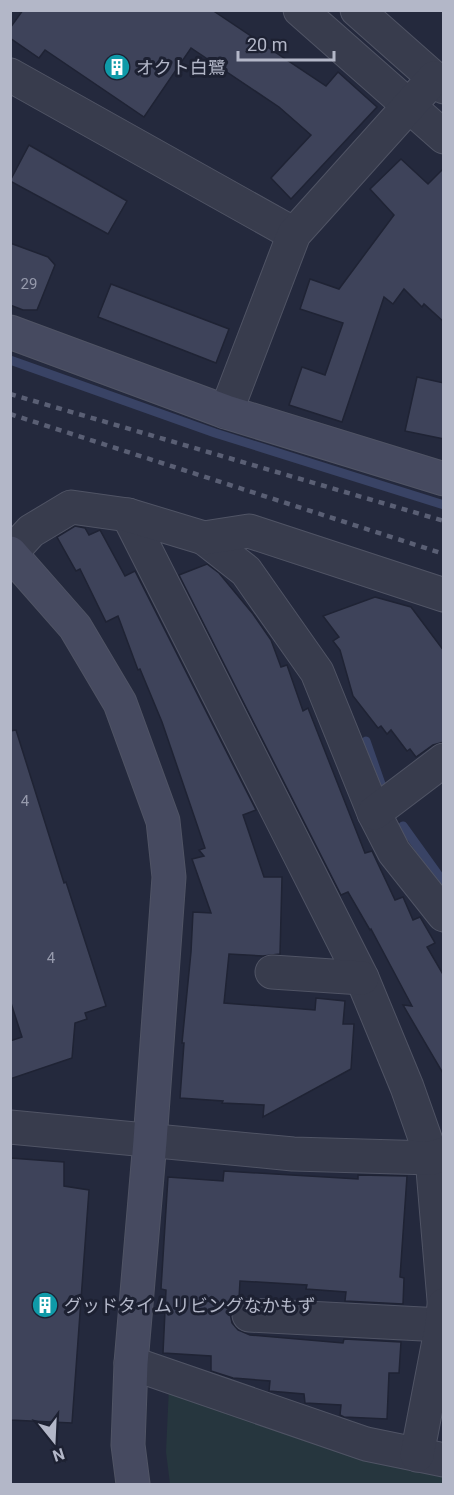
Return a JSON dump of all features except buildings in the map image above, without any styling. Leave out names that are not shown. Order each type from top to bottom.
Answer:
[{"type":"street","points":[[300,10],[444,137]]},
{"type":"street","points":[[226,412],[294,234],[408,106],[439,83],[357,10]]},
{"type":"street","points":[[10,75],[294,234]]},
{"type":"street","points":[[10,332],[226,412],[444,479]]},
{"type":"street","points":[[133,1485],[128,1445],[131,1363],[169,877],[163,821],[120,703],[75,627],[11,553],[31,531],[71,507],[128,515],[204,538],[246,571],[317,672],[374,813],[394,852],[444,915]]},
{"type":"street","points":[[128,515],[362,978],[438,1156],[443,1310],[430,1457],[366,1444],[131,1363]]},
{"type":"street","points":[[204,538],[249,531],[444,595]]},
{"type":"street","points":[[374,813],[444,760]]},
{"type":"street","points":[[272,972],[362,978]]},
{"type":"street","points":[[10,1127],[293,1154],[438,1156]]},
{"type":"street","points":[[249,1315],[443,1310]]},
{"type":"shaded area","points":[[169,1387],[443,1474],[443,1484],[170,1484],[166,1452]]},
{"type":"waterway","points":[[10,360],[215,433],[444,505]]},
{"type":"waterway","points":[[366,741],[381,784]]},
{"type":"waterway","points":[[403,826],[444,883]]},
{"type":"railway","points":[[10,394],[444,521]]},
{"type":"railway","points":[[10,414],[444,554]]},
{"type":"place","name":"オクト白鷺","points":[[117,67]]},
{"type":"place","name":"グッドタイムリビングなかもず","points":[[45,1305]]}]
